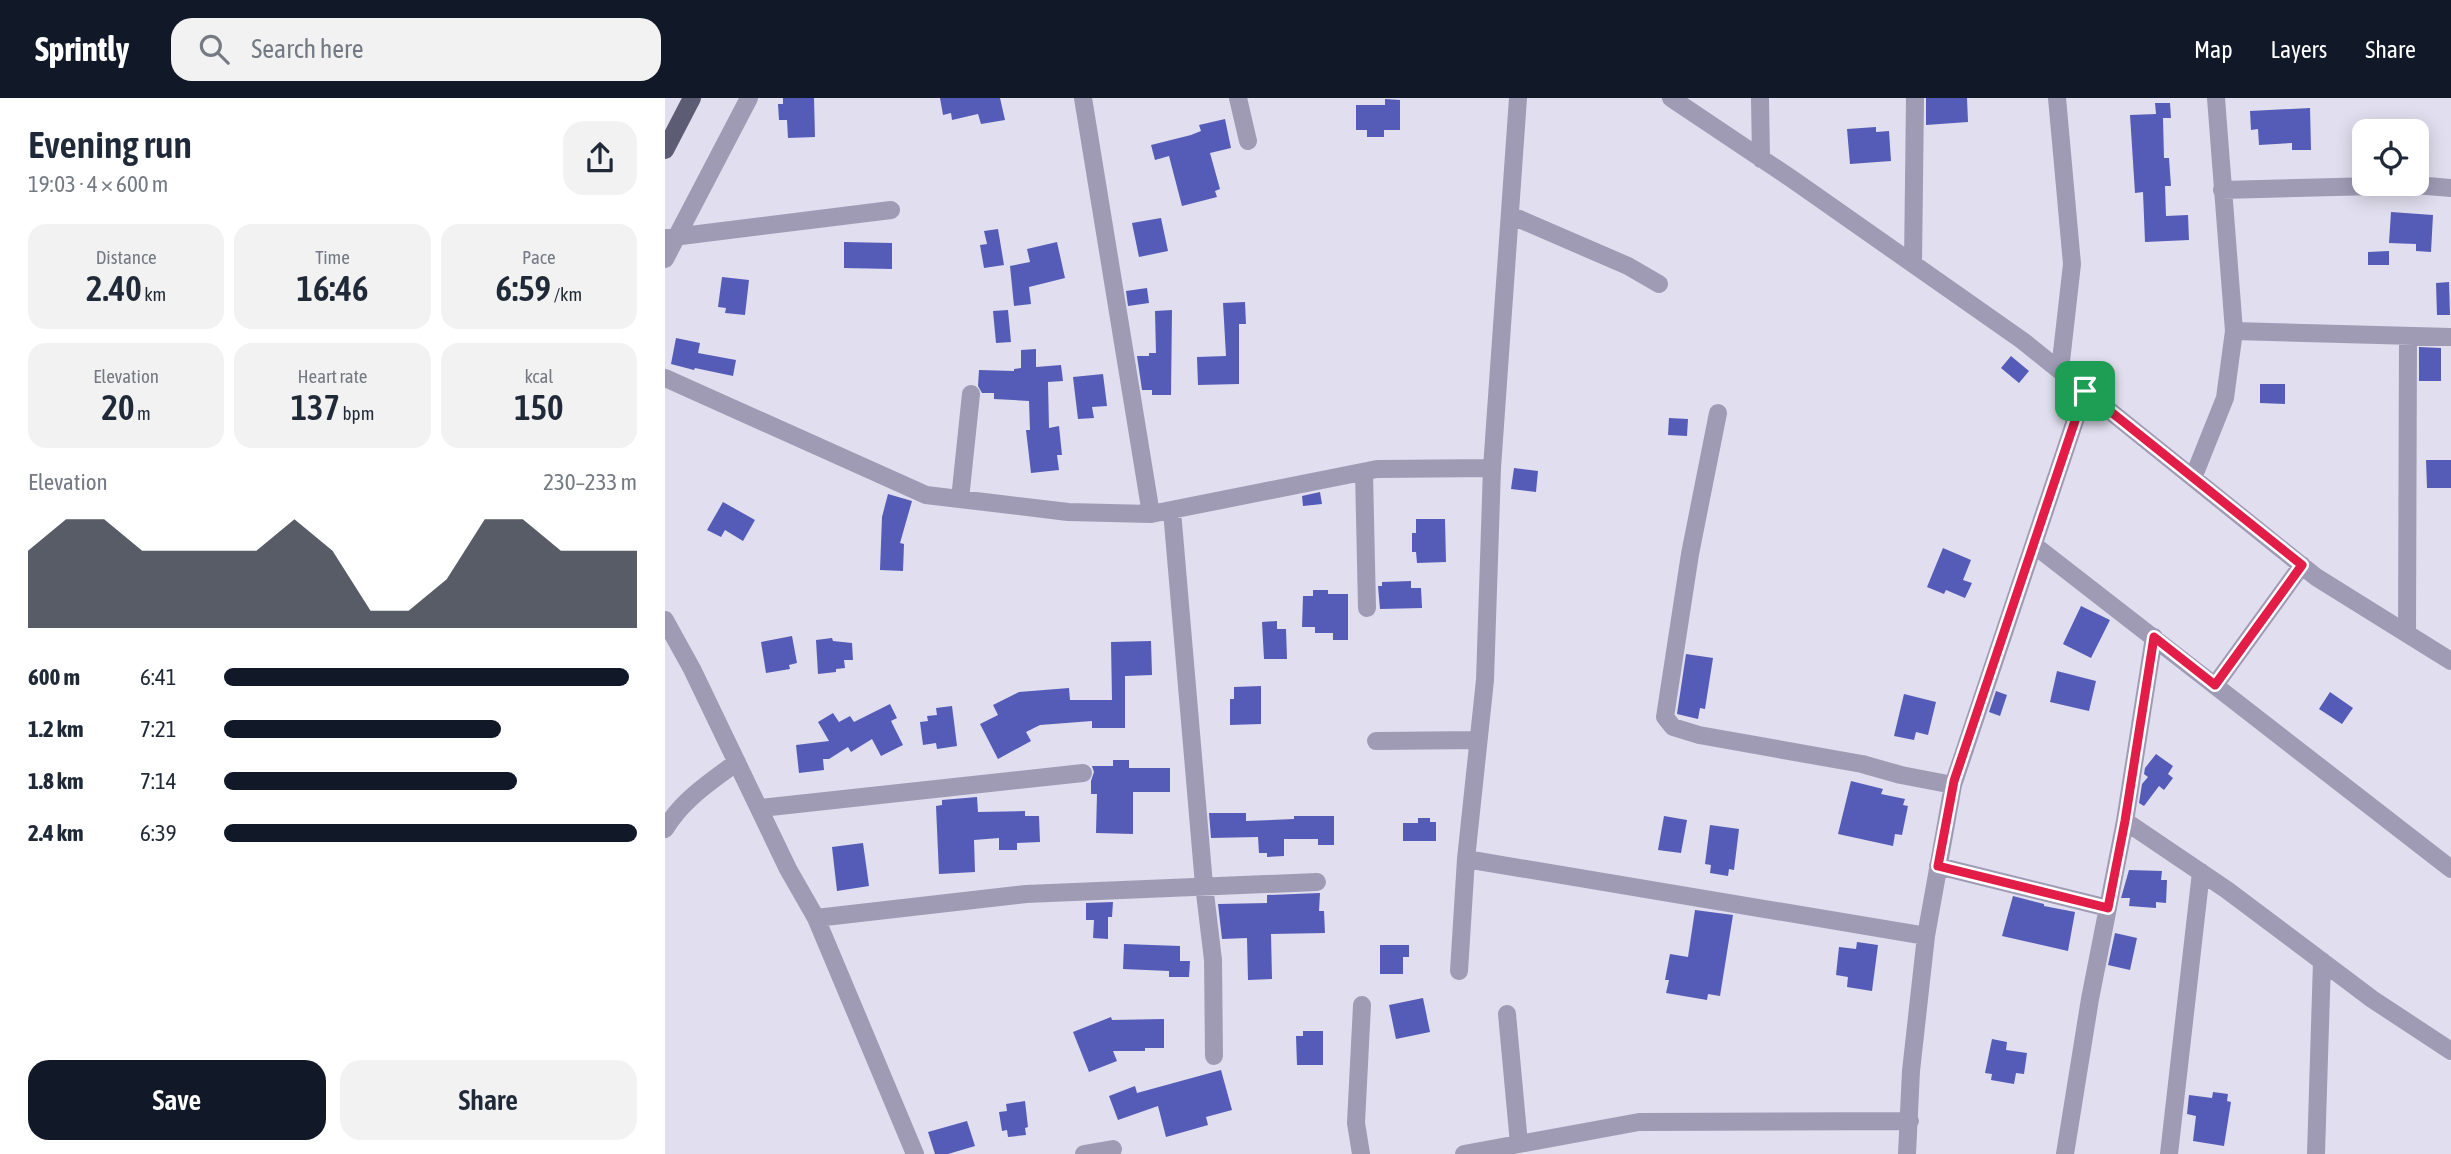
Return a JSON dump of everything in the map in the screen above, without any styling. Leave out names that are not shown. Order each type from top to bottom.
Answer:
[{"type":"main road","points":[[665,150],[692,98]]},
{"type":"street","points":[[665,259],[670,237],[749,98]]},
{"type":"street","points":[[1083,98],[1151,514]]},
{"type":"street","points":[[1238,98],[1248,141]]},
{"type":"street","points":[[1459,971],[1465,859],[1485,680],[1492,468],[1518,98]]},
{"type":"street","points":[[1671,98],[2023,341],[2316,577],[2451,661]]},
{"type":"street","points":[[1760,98],[1761,159]]},
{"type":"street","points":[[1913,264],[1916,98]]},
{"type":"street","points":[[2057,98],[2072,264],[2060,370]]},
{"type":"street","points":[[2193,478],[2225,398],[2234,331],[2216,98]]},
{"type":"street","points":[[2222,190],[2415,185],[2451,188]]},
{"type":"street","points":[[670,237],[891,210]]},
{"type":"street","points":[[1510,215],[1628,266],[1659,284]]},
{"type":"street","points":[[2234,331],[2451,337]]},
{"type":"street","points":[[2407,634],[2408,336]]},
{"type":"street","points":[[665,379],[926,495],[1068,512],[1151,514],[1377,469],[1492,468]]},
{"type":"street","points":[[1907,1154],[1912,1071],[1926,936],[1954,785],[2085,391]]},
{"type":"street","points":[[960,499],[971,394]]},
{"type":"street","points":[[1718,413],[1690,554],[1665,717],[1673,727],[1699,735],[1862,764],[1954,785]]},
{"type":"street","points":[[1364,472],[1367,608]]},
{"type":"street","points":[[1172,511],[1204,885],[1213,960],[1214,1056]]},
{"type":"street","points":[[2033,545],[2451,869]]},
{"type":"street","points":[[2215,685],[2302,565]]},
{"type":"street","points":[[665,620],[761,808],[788,869],[816,918],[915,1154]]},
{"type":"street","points":[[2065,1154],[2090,999],[2125,821],[2154,637]]},
{"type":"street","points":[[1376,741],[1478,740]]},
{"type":"street","points":[[665,830],[671,818],[690,797],[737,762]]},
{"type":"street","points":[[761,808],[1083,774]]},
{"type":"street","points":[[2125,821],[2201,872],[2372,999],[2451,1051]]},
{"type":"street","points":[[1465,859],[1926,936]]},
{"type":"street","points":[[1938,866],[2108,908]]},
{"type":"street","points":[[2169,1154],[2201,872]]},
{"type":"street","points":[[816,918],[1026,894],[1317,882]]},
{"type":"street","points":[[2316,1154],[2322,961]]},
{"type":"street","points":[[1361,1154],[1356,1123],[1362,1005]]},
{"type":"street","points":[[1507,1013],[1519,1144]]},
{"type":"street","points":[[1464,1154],[1639,1122],[1910,1121]]},
{"type":"street","points":[[1084,1154],[1113,1149]]},
{"type":"building","points":[[783,98],[814,98],[815,137],[788,138],[787,120],[779,120],[778,104],[783,104]]},
{"type":"building","points":[[940,98],[1000,98],[1005,120],[981,124],[978,114],[952,120],[951,113],[943,115]]},
{"type":"building","points":[[1926,98],[1967,98],[1968,122],[1926,125]]},
{"type":"building","points":[[1385,99],[1400,100],[1400,130],[1384,130],[1384,137],[1367,137],[1367,130],[1356,130],[1356,105],[1385,105]]},
{"type":"building","points":[[2155,103],[2170,103],[2171,118],[2163,118],[2164,158],[2169,158],[2171,186],[2165,186],[2166,216],[2188,215],[2189,240],[2145,242],[2143,192],[2135,193],[2130,115],[2156,114]]},
{"type":"building","points":[[2310,108],[2311,150],[2292,150],[2292,143],[2259,145],[2258,129],[2251,130],[2250,111]]},
{"type":"building","points":[[1225,119],[1231,148],[1210,153],[1220,189],[1215,191],[1217,197],[1182,206],[1169,156],[1155,160],[1151,145],[1191,135],[1201,131],[1199,125]]},
{"type":"building","points":[[1876,127],[1876,132],[1889,131],[1891,161],[1850,164],[1847,129]]},
{"type":"building","points":[[2391,212],[2433,215],[2431,252],[2416,251],[2416,244],[2389,243]]},
{"type":"building","points":[[1161,218],[1168,251],[1139,257],[1132,223]]},
{"type":"building","points":[[998,229],[1004,265],[984,268],[980,245],[987,244],[984,231]]},
{"type":"building","points":[[844,242],[892,243],[892,269],[844,268]]},
{"type":"building","points":[[1057,242],[1065,278],[1029,287],[1031,304],[1014,306],[1010,266],[1030,262],[1027,249]]},
{"type":"building","points":[[2389,251],[2389,265],[2368,265],[2368,252]]},
{"type":"building","points":[[722,277],[749,280],[745,315],[725,313],[726,308],[718,307]]},
{"type":"building","points":[[2449,282],[2450,315],[2437,315],[2436,283]]},
{"type":"building","points":[[1147,288],[1149,303],[1128,306],[1126,291]]},
{"type":"building","points":[[1245,302],[1246,324],[1239,324],[1239,384],[1198,385],[1197,357],[1226,356],[1223,303]]},
{"type":"building","points":[[1008,310],[1011,342],[996,343],[993,311]]},
{"type":"building","points":[[1172,310],[1171,395],[1152,395],[1152,390],[1142,390],[1137,356],[1156,353],[1155,311]]},
{"type":"building","points":[[676,338],[700,343],[698,353],[736,360],[733,376],[671,364]]},
{"type":"building","points":[[2419,347],[2441,348],[2441,381],[2419,381]]},
{"type":"building","points":[[1036,349],[1036,367],[1061,365],[1063,381],[1048,382],[1049,428],[1059,426],[1062,455],[1057,455],[1059,470],[1031,473],[1026,430],[1030,430],[1029,401],[994,399],[994,393],[982,393],[978,386],[979,370],[1014,371],[1021,368],[1021,350]]},
{"type":"building","points":[[2011,356],[2029,371],[2019,383],[2001,368]]},
{"type":"building","points":[[1103,374],[1107,406],[1092,407],[1094,418],[1078,419],[1073,377]]},
{"type":"building","points":[[2260,384],[2285,384],[2285,404],[2260,403]]},
{"type":"building","points":[[1669,418],[1688,419],[1687,436],[1668,435]]},
{"type":"building","points":[[2426,460],[2451,460],[2451,488],[2427,488]]},
{"type":"building","points":[[1514,468],[1538,471],[1536,492],[1511,489]]},
{"type":"building","points":[[1320,492],[1322,504],[1303,506],[1302,496]]},
{"type":"building","points":[[888,494],[912,501],[900,543],[904,544],[903,571],[880,570],[882,517]]},
{"type":"building","points":[[723,502],[755,520],[743,541],[725,530],[721,537],[707,530]]},
{"type":"building","points":[[1416,519],[1445,519],[1446,562],[1417,563],[1416,552],[1412,552],[1412,533],[1416,533]]},
{"type":"building","points":[[1943,548],[1971,560],[1963,580],[1972,583],[1965,598],[1946,590],[1944,594],[1927,587]]},
{"type":"building","points":[[1411,581],[1411,588],[1421,588],[1422,608],[1380,609],[1378,586],[1382,586],[1382,582]]},
{"type":"building","points":[[1313,590],[1328,590],[1328,594],[1348,594],[1348,640],[1333,640],[1333,633],[1315,633],[1315,627],[1302,627],[1303,596],[1313,596]]},
{"type":"building","points":[[2081,606],[2110,620],[2091,658],[2063,644]]},
{"type":"building","points":[[1277,621],[1277,629],[1286,629],[1287,659],[1264,659],[1262,622]]},
{"type":"building","points":[[792,636],[797,663],[789,665],[790,669],[766,673],[761,642]]},
{"type":"building","points":[[832,638],[833,641],[852,643],[853,660],[844,660],[845,668],[836,669],[836,672],[818,674],[816,640]]},
{"type":"building","points":[[1151,641],[1152,675],[1125,676],[1125,728],[1092,728],[1092,721],[1040,725],[1026,732],[1031,741],[998,759],[980,724],[998,715],[993,705],[1019,692],[1069,688],[1070,700],[1112,700],[1111,642]]},
{"type":"building","points":[[1686,654],[1713,658],[1705,709],[1700,708],[1698,719],[1677,714]]},
{"type":"building","points":[[2057,671],[2096,681],[2089,711],[2050,702]]},
{"type":"building","points":[[1261,686],[1261,724],[1230,725],[1230,699],[1234,699],[1234,687]]},
{"type":"building","points":[[1996,691],[2007,695],[2000,716],[1989,712]]},
{"type":"building","points":[[2330,692],[2353,708],[2342,724],[2319,709]]},
{"type":"building","points":[[1904,694],[1936,702],[1928,735],[1916,732],[1914,740],[1894,736]]},
{"type":"building","points":[[890,704],[897,718],[891,721],[903,745],[881,756],[872,739],[851,752],[848,747],[829,759],[823,759],[824,770],[799,773],[796,745],[829,741],[818,722],[833,713],[839,722],[850,716],[854,722]]},
{"type":"building","points":[[952,706],[957,746],[937,749],[936,743],[923,745],[920,722],[928,721],[927,716],[937,715],[936,708]]},
{"type":"building","points":[[2156,754],[2173,766],[2168,774],[2173,778],[2164,790],[2159,786],[2144,806],[2139,803],[2142,784],[2148,777],[2144,774],[2145,768]]},
{"type":"building","points":[[1113,760],[1129,760],[1129,768],[1170,768],[1170,792],[1133,792],[1133,834],[1096,833],[1097,794],[1091,794],[1094,772],[1092,766],[1113,766]]},
{"type":"building","points":[[1851,781],[1883,789],[1881,794],[1905,799],[1903,805],[1908,806],[1902,835],[1895,834],[1893,846],[1838,834]]},
{"type":"building","points":[[977,797],[978,812],[1025,811],[1025,816],[1039,816],[1040,842],[1017,843],[1017,850],[999,850],[999,838],[974,840],[975,872],[939,874],[936,806],[942,805],[942,800]]},
{"type":"building","points":[[1209,813],[1246,813],[1246,821],[1294,819],[1294,816],[1334,816],[1334,845],[1318,845],[1318,839],[1284,839],[1284,856],[1267,857],[1267,853],[1259,853],[1258,837],[1211,838]]},
{"type":"building","points":[[1664,816],[1687,820],[1681,853],[1658,850]]},
{"type":"building","points":[[1418,818],[1430,818],[1430,822],[1436,822],[1436,841],[1403,841],[1403,823],[1418,823]]},
{"type":"building","points":[[1710,825],[1739,829],[1734,870],[1729,869],[1728,876],[1710,873],[1711,865],[1705,864]]},
{"type":"building","points":[[863,843],[869,886],[837,891],[832,847]]},
{"type":"building","points":[[2129,870],[2162,871],[2161,880],[2167,880],[2166,903],[2156,902],[2156,908],[2129,906],[2130,898],[2121,898]]},
{"type":"building","points":[[1320,893],[1319,911],[1324,911],[1325,933],[1271,934],[1272,979],[1248,980],[1247,938],[1222,939],[1218,904],[1267,903],[1267,895]]},
{"type":"building","points":[[2013,896],[2075,912],[2068,951],[2002,936]]},
{"type":"building","points":[[1113,902],[1112,917],[1108,917],[1108,939],[1093,938],[1094,920],[1086,920],[1086,903]]},
{"type":"building","points":[[1695,910],[1733,915],[1720,996],[1708,994],[1707,1000],[1666,993],[1669,980],[1665,980],[1670,954],[1688,957]]},
{"type":"building","points":[[2115,933],[2137,938],[2130,970],[2108,965]]},
{"type":"building","points":[[1857,942],[1878,945],[1872,991],[1847,987],[1848,977],[1836,975],[1839,947],[1856,949]]},
{"type":"building","points":[[1124,944],[1180,946],[1180,961],[1190,961],[1189,977],[1169,977],[1169,971],[1123,969]]},
{"type":"building","points":[[1380,945],[1409,945],[1409,957],[1403,957],[1403,974],[1380,974]]},
{"type":"building","points":[[1423,998],[1430,1032],[1396,1039],[1389,1005]]},
{"type":"building","points":[[1111,1017],[1112,1020],[1164,1019],[1164,1048],[1113,1051],[1117,1061],[1089,1072],[1073,1032]]},
{"type":"building","points":[[1303,1031],[1323,1031],[1323,1065],[1297,1065],[1296,1036],[1303,1036]]},
{"type":"building","points":[[1992,1039],[2007,1042],[2006,1050],[2027,1053],[2024,1074],[2016,1073],[2014,1084],[1991,1080],[1992,1074],[1985,1073]]},
{"type":"building","points":[[1221,1070],[1232,1110],[1206,1117],[1208,1125],[1166,1137],[1158,1106],[1118,1120],[1109,1096],[1135,1086],[1137,1093]]},
{"type":"building","points":[[2213,1092],[2228,1094],[2227,1101],[2231,1102],[2224,1146],[2193,1141],[2196,1116],[2187,1114],[2189,1095],[2212,1098]]},
{"type":"building","points":[[1025,1101],[1028,1127],[1025,1128],[1026,1135],[1008,1137],[1007,1130],[1002,1131],[999,1112],[1007,1111],[1006,1104]]},
{"type":"building","points":[[967,1121],[975,1146],[948,1154],[935,1154],[928,1132]]},
{"type":"route","points":[[2085,391],[2302,565],[2215,685],[2154,637],[2125,821],[2108,908],[1938,866],[1954,781],[2085,391]]}]
